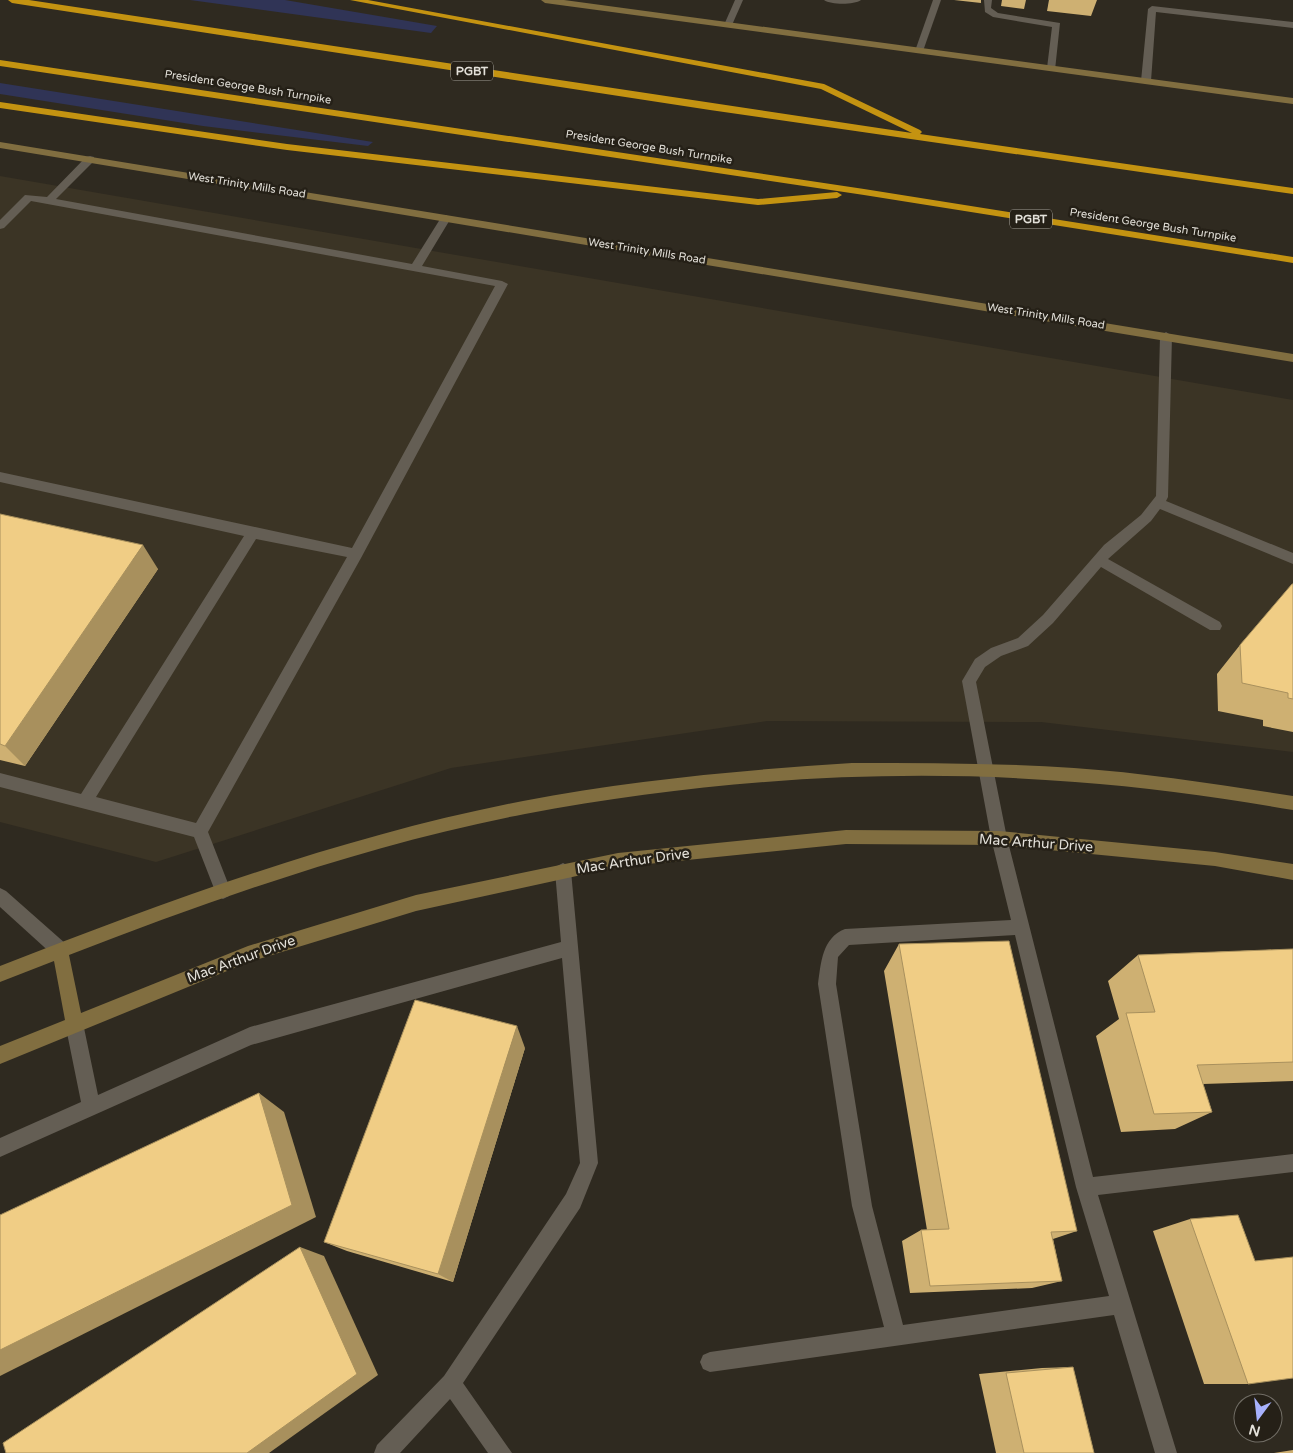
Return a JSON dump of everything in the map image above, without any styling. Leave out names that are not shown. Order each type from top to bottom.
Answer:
[{"type":"highway","name":"PGBT","points":[[12,0],[932,139],[1293,191]]},
{"type":"highway","points":[[354,0],[824,87],[932,139]]},
{"type":"highway","name":"President George Bush Turnpike","points":[[0,63],[864,192],[1291,259]]},
{"type":"highway","points":[[0,105],[287,147],[758,202],[864,192]]},
{"type":"main road","points":[[545,0],[1293,101]]},
{"type":"main road","name":"West Trinity Mills Road","points":[[0,144],[1293,358]]},
{"type":"main road","points":[[0,974],[222,891],[417,832],[551,803],[707,779],[844,770],[987,770],[1154,782],[1293,803]]},
{"type":"main road","name":"Mac Arthur Drive","points":[[0,1055],[74,1023],[248,954],[416,903],[618,860],[846,837],[1000,838],[1215,859],[1293,872]]},
{"type":"main road","points":[[60,950],[74,1023]]},
{"type":"lane","points":[[728,25],[739,0]]},
{"type":"lane","points":[[828,0],[857,0]]},
{"type":"lane","points":[[919,51],[937,0]]},
{"type":"lane","points":[[988,0],[988,12],[996,15],[1058,25],[1052,68]]},
{"type":"lane","points":[[1146,81],[1152,4],[1293,25]]},
{"type":"lane","points":[[49,201],[90,159]]},
{"type":"lane","points":[[0,226],[29,198],[502,284],[356,554],[200,831],[222,891]]},
{"type":"lane","points":[[415,268],[446,218]]},
{"type":"lane","points":[[1166,336],[1165,453],[1162,496],[1146,518],[1109,548],[1048,619],[1023,642],[996,652],[980,663],[970,680],[1000,838],[1086,1187],[1166,1453]]},
{"type":"lane","points":[[0,477],[356,554]]},
{"type":"lane","points":[[1157,503],[1293,559]]},
{"type":"lane","points":[[85,800],[252,533]]},
{"type":"lane","points":[[1099,560],[1215,626]]},
{"type":"lane","points":[[0,780],[85,800],[200,831]]},
{"type":"lane","points":[[385,1453],[451,1382],[573,1201],[589,1163],[563,871]]},
{"type":"lane","points":[[0,896],[60,950]]},
{"type":"lane","points":[[896,1336],[862,1206],[827,984],[830,954],[845,937],[1021,927]]},
{"type":"lane","points":[[0,1148],[250,1036],[569,948]]},
{"type":"lane","points":[[74,1023],[91,1107]]},
{"type":"lane","points":[[1086,1187],[1293,1163]]},
{"type":"lane","points":[[710,1362],[1121,1304]]},
{"type":"lane","points":[[451,1382],[501,1453]]},
{"type":"shaded area","points":[[190,0],[285,0],[437,26],[431,33]]},
{"type":"shaded area","points":[[0,83],[373,142],[368,146],[203,126],[0,94]]},
{"type":"shaded area","points":[[0,176],[1293,400],[1293,752],[1041,722],[767,721],[451,768],[156,862],[0,822]]},
{"type":"building","points":[[0,514],[143,545],[5,746],[0,744]]},
{"type":"building","points":[[1292,584],[1293,699],[1288,698],[1288,693],[1242,683],[1240,645]]},
{"type":"building","points":[[1009,941],[1077,1231],[1051,1232],[1062,1281],[930,1286],[921,1230],[949,1229],[899,944]]},
{"type":"building","points":[[1293,949],[1293,1062],[1197,1065],[1212,1112],[1154,1114],[1126,1013],[1155,1012],[1138,955]]},
{"type":"building","points":[[415,1000],[517,1026],[438,1274],[324,1242]]},
{"type":"building","points":[[259,1093],[292,1205],[0,1350],[0,1215]]},
{"type":"building","points":[[1238,1215],[1255,1261],[1293,1257],[1293,1378],[1248,1384],[1190,1219]]},
{"type":"building","points":[[300,1247],[357,1374],[247,1453],[6,1453],[3,1443]]},
{"type":"building","points":[[1073,1367],[1094,1453],[1024,1453],[1006,1373]]}]
